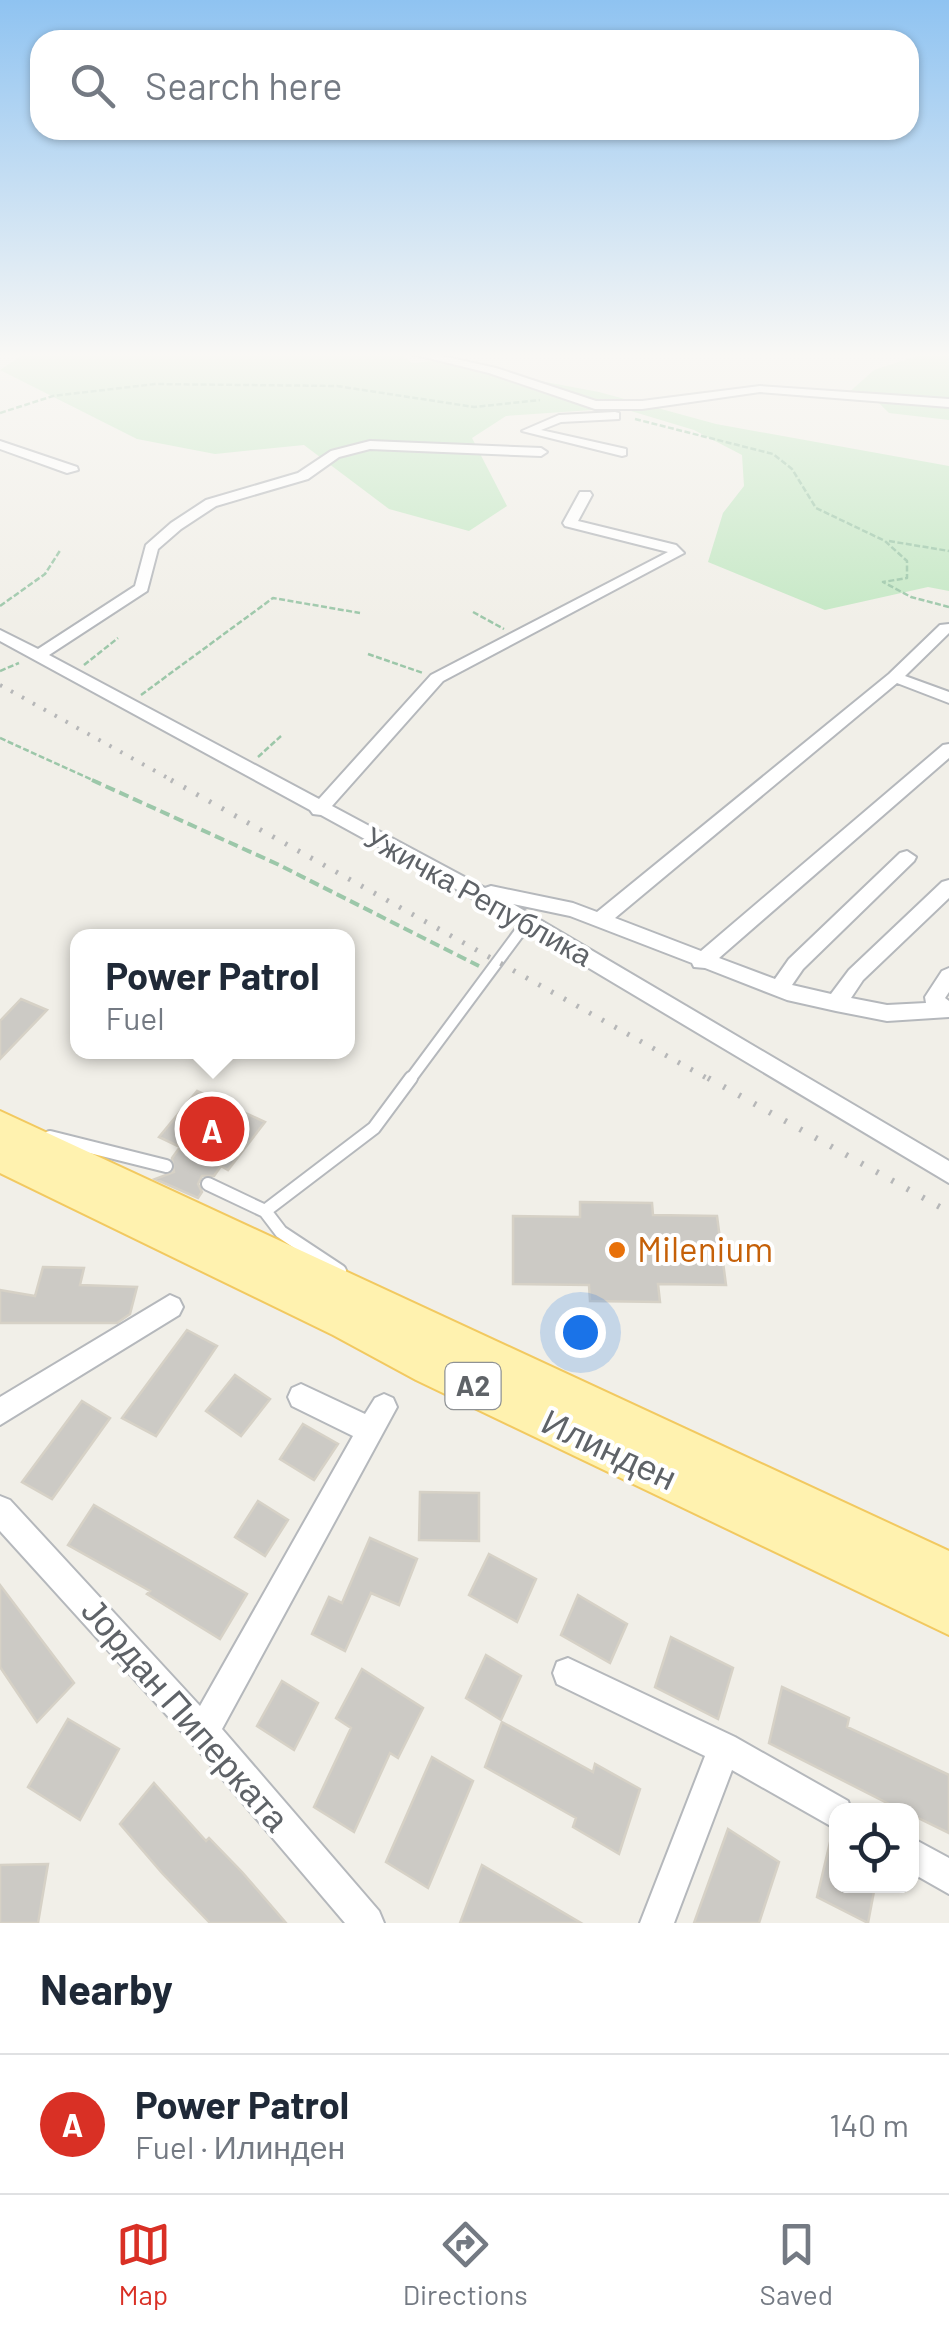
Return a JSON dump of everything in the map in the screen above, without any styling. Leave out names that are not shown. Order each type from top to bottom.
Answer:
[{"type":"main road","name":"Илинден","points":[[0,1126],[445,1340],[820,1511],[949,1576]]},
{"type":"main road","name":"Илинден","points":[[0,1155],[348,1321],[430,1366],[949,1611]]},
{"type":"street","points":[[587,444],[622,452]]},
{"type":"street","points":[[0,445],[72,470]]},
{"type":"street","points":[[38,656],[142,588],[152,548],[211,503],[280,485],[303,476],[320,460],[370,445],[541,452]]},
{"type":"street","points":[[319,810],[437,678],[677,553],[671,548],[570,523],[585,495]]},
{"type":"street","points":[[599,921],[894,677],[945,628]]},
{"type":"street","name":"Ужичка Република","points":[[0,635],[319,810],[472,888],[949,1173]]},
{"type":"street","points":[[894,677],[949,698]]},
{"type":"street","points":[[702,962],[949,749]]},
{"type":"street","points":[[778,989],[796,964],[907,857]]},
{"type":"street","points":[[836,1003],[856,974],[949,887]]},
{"type":"street","points":[[472,888],[573,910],[778,989],[887,1014],[943,1010],[936,997],[949,976]]},
{"type":"street","points":[[0,1412],[170,1307]]},
{"type":"street","points":[[203,1732],[378,1419],[302,1397]]},
{"type":"street","name":"Јордан Пиперката","points":[[0,1510],[203,1732],[367,1923]]},
{"type":"street","points":[[568,1672],[724,1748],[829,1808]]},
{"type":"street","points":[[657,1923],[724,1748]]},
{"type":"street","points":[[919,1859],[949,1877]]},
{"type":"lane","points":[[265,1210],[374,1128],[527,922]]},
{"type":"lane","points":[[0,1126],[166,1166]]},
{"type":"lane","points":[[208,1184],[265,1210],[280,1232],[445,1340]]},
{"type":"path","points":[[730,444],[773,454],[792,469],[816,508],[884,541],[907,561],[907,578],[883,582],[911,596],[949,606]]},
{"type":"path","points":[[884,541],[949,552]]},
{"type":"path","points":[[0,606],[45,574],[61,548]]},
{"type":"path","points":[[130,704],[273,598],[360,613]]},
{"type":"path","points":[[473,612],[501,625],[514,638]]},
{"type":"path","points":[[72,674],[118,638]]},
{"type":"path","points":[[368,654],[437,678]]},
{"type":"path","points":[[0,671],[38,656]]},
{"type":"path","points":[[247,768],[281,736]]},
{"type":"path","points":[[0,738],[276,864],[491,972]]},
{"type":"green space","points":[[162,444],[475,444],[507,506],[469,531],[389,509],[304,445],[215,454]]},
{"type":"green space","points":[[720,444],[826,444],[949,466],[949,591],[928,587],[825,610],[708,562],[723,513],[744,486],[742,455]]},
{"type":"building","points":[[21,999],[47,1010],[0,1059],[0,1021]]},
{"type":"building","points":[[197,1091],[265,1122],[228,1170],[221,1166],[214,1176],[202,1176],[198,1198],[155,1179],[174,1172],[172,1158],[180,1147],[159,1137]]},
{"type":"building","name":"Milenium","points":[[580,1202],[652,1203],[653,1215],[717,1216],[726,1285],[658,1284],[660,1302],[590,1301],[589,1285],[513,1284],[513,1216],[580,1217]]},
{"type":"building","points":[[43,1267],[84,1268],[80,1285],[137,1287],[130,1314],[117,1323],[0,1323],[0,1290],[35,1296]]},
{"type":"building","points":[[187,1330],[217,1346],[156,1436],[122,1418]]},
{"type":"building","points":[[235,1375],[270,1399],[241,1436],[206,1411]]},
{"type":"building","points":[[82,1401],[110,1418],[52,1499],[22,1482]]},
{"type":"building","points":[[303,1424],[338,1444],[314,1480],[280,1459]]},
{"type":"building","points":[[420,1492],[479,1493],[479,1541],[419,1540]]},
{"type":"building","points":[[258,1501],[288,1520],[265,1556],[235,1537]]},
{"type":"building","points":[[94,1505],[247,1594],[220,1639],[147,1594],[150,1591],[68,1545]]},
{"type":"building","points":[[370,1538],[417,1559],[399,1605],[371,1593],[345,1651],[312,1634],[329,1597],[342,1603]]},
{"type":"building","points":[[489,1554],[536,1579],[517,1622],[469,1595]]},
{"type":"building","points":[[0,1585],[74,1683],[37,1722],[0,1667]]},
{"type":"building","points":[[578,1595],[627,1624],[610,1663],[561,1635]]},
{"type":"building","points":[[671,1637],[733,1668],[718,1719],[655,1687]]},
{"type":"building","points":[[486,1655],[521,1676],[501,1720],[466,1698]]},
{"type":"building","points":[[362,1669],[423,1708],[398,1758],[390,1753],[354,1832],[314,1807],[351,1728],[336,1718]]},
{"type":"building","points":[[282,1681],[318,1703],[294,1750],[257,1726]]},
{"type":"building","points":[[782,1687],[849,1718],[847,1727],[949,1775],[949,1833],[919,1818],[919,1803],[887,1803],[769,1743]]},
{"type":"building","points":[[68,1719],[119,1749],[80,1820],[28,1787]]},
{"type":"building","points":[[502,1722],[593,1772],[595,1764],[640,1789],[619,1854],[573,1827],[576,1818],[485,1767]]},
{"type":"building","points":[[432,1757],[473,1781],[428,1888],[386,1862]]},
{"type":"building","points":[[154,1783],[286,1923],[210,1923],[162,1873],[120,1824]]},
{"type":"building","points":[[728,1829],[779,1862],[759,1923],[694,1923]]},
{"type":"building","points":[[829,1846],[829,1893],[874,1893],[868,1923],[817,1897]]},
{"type":"building","points":[[48,1864],[38,1923],[0,1923],[0,1865]]},
{"type":"building","points":[[482,1865],[581,1923],[460,1923]]},
{"type":"railway","points":[[0,685],[175,782]]},
{"type":"railway","points":[[171,780],[712,1081]]},
{"type":"railway","points":[[708,1078],[949,1212]]},
{"type":"place","name":"Power Patrol","points":[[212,1129]]},
{"type":"place","name":"Milenium","points":[[617,1250]]}]
